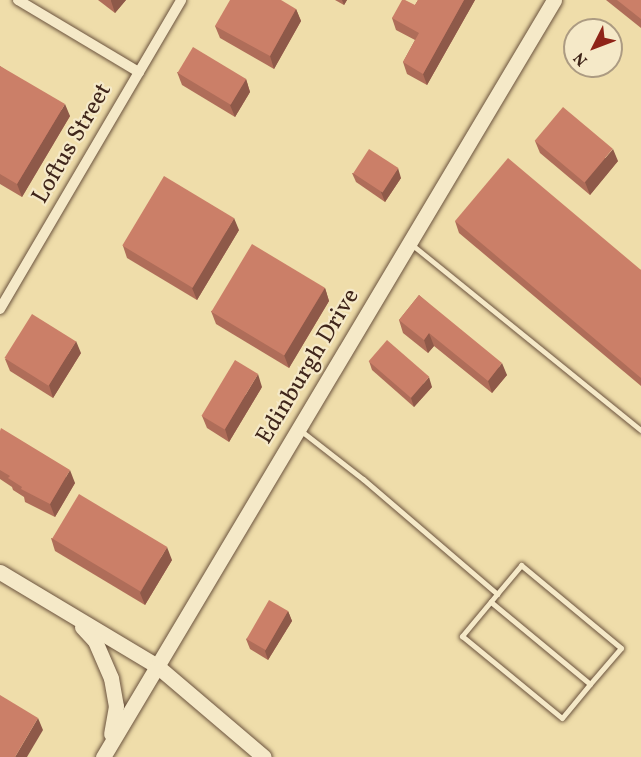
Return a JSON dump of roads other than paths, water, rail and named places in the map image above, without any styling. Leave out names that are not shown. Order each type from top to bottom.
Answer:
[{"type":"street","points":[[18,0],[139,72]]},
{"type":"street","name":"Loftus Street","points":[[0,309],[182,0]]},
{"type":"street","name":"Edinburgh Drive","points":[[103,757],[555,0]]},
{"type":"street","points":[[0,572],[157,666],[264,757]]},
{"type":"street","points":[[69,613],[95,641],[115,692],[114,727],[103,757]]},
{"type":"lane","points":[[410,243],[641,430]]},
{"type":"lane","points":[[299,429],[363,479],[497,594]]},
{"type":"lane","points":[[521,565],[621,648],[562,718],[462,636],[497,594],[521,565]]},
{"type":"lane","points":[[491,602],[590,684]]}]
